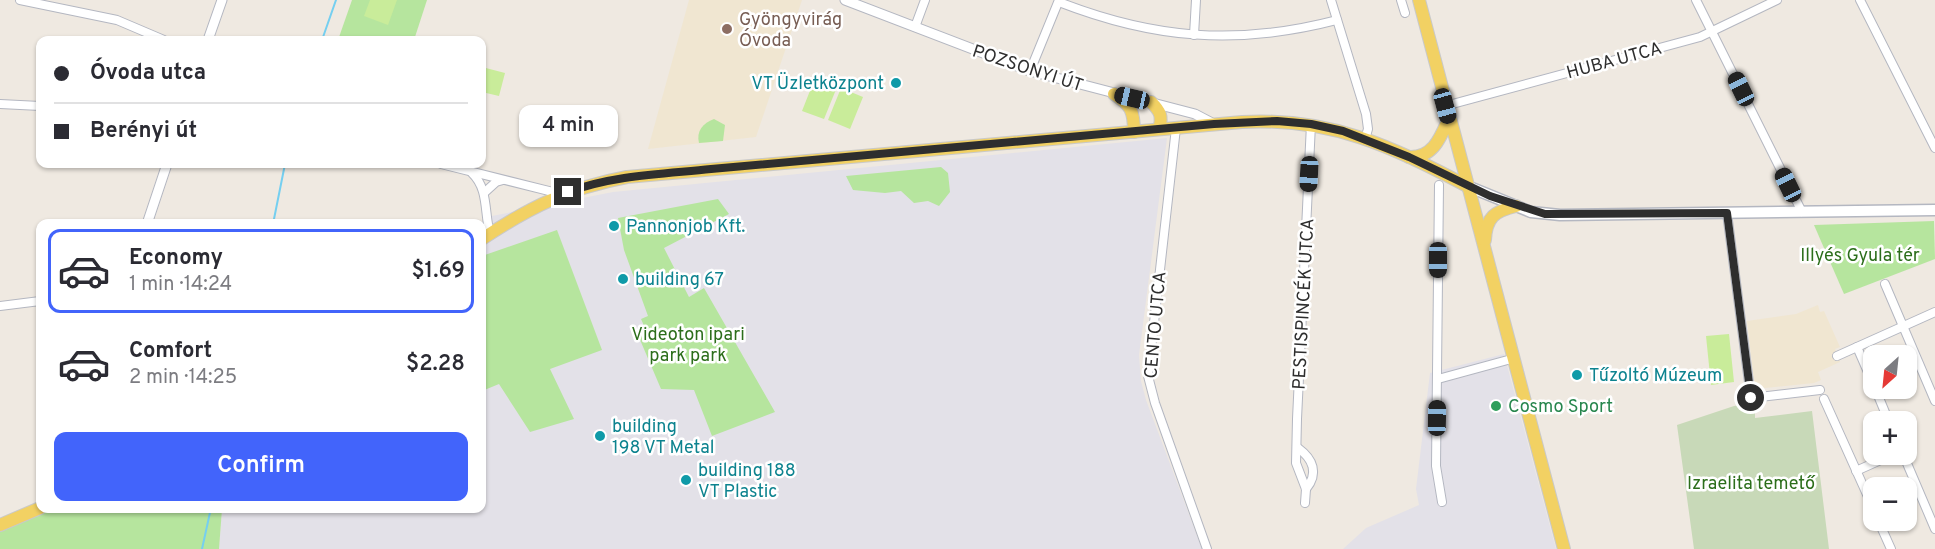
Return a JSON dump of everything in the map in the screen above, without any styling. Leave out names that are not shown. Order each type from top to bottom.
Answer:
[{"type":"main road","points":[[1419,0],[1564,549]]},
{"type":"main road","points":[[1114,94],[1131,106],[1135,113],[1134,132]]},
{"type":"main road","points":[[1150,102],[1160,111],[1162,118],[1159,129]]},
{"type":"main road","points":[[1409,157],[1421,155],[1432,149],[1440,139],[1447,112]]},
{"type":"main road","points":[[486,236],[530,208],[561,194],[596,183],[650,175],[1214,124],[1277,121],[1311,124],[1365,139],[1409,157],[1467,186],[1531,212],[1560,215],[1935,212]]},
{"type":"main road","points":[[1484,253],[1485,231],[1489,218],[1496,212],[1516,206]]},
{"type":"main road","points":[[0,525],[36,510]]},
{"type":"street","points":[[20,0],[117,20],[155,36]]},
{"type":"street","points":[[209,36],[222,0]]},
{"type":"street","name":"POZSONYI ÚT","points":[[844,0],[1030,71],[1195,114],[1214,124]]},
{"type":"street","points":[[915,27],[925,0]]},
{"type":"street","points":[[1194,35],[1196,0]]},
{"type":"street","points":[[1331,0],[1366,114],[1368,129],[1365,139]]},
{"type":"street","points":[[1401,0],[1405,13]]},
{"type":"street","points":[[1696,0],[1802,212]]},
{"type":"street","name":"HUBA UTCA","points":[[1447,112],[1712,32],[1777,0]]},
{"type":"street","points":[[1860,0],[1935,148]]},
{"type":"street","points":[[1030,71],[1059,1],[1133,27],[1194,35],[1268,33],[1337,20]]},
{"type":"street","points":[[0,104],[36,106]]},
{"type":"street","name":"PESTISPINCÉK UTCA","points":[[1305,503],[1306,489],[1299,475],[1298,448],[1311,124]]},
{"type":"street","name":"CENTO UTCA","points":[[1176,128],[1148,376],[1155,403],[1207,549]]},
{"type":"street","points":[[149,219],[166,168]]},
{"type":"street","points":[[456,168],[561,194]]},
{"type":"street","points":[[471,172],[485,192],[485,219]]},
{"type":"street","points":[[485,192],[496,182],[504,180]]},
{"type":"street","points":[[1439,185],[1437,466],[1442,502]]},
{"type":"street","points":[[1727,213],[1751,398],[1820,390]]},
{"type":"street","points":[[1885,284],[1935,401]]},
{"type":"street","points":[[0,306],[36,302]]},
{"type":"street","points":[[1838,356],[1935,312]]},
{"type":"street","points":[[1857,347],[1863,361]]},
{"type":"street","points":[[1438,379],[1515,358]]},
{"type":"street","points":[[1824,399],[1863,486]]},
{"type":"street","name":"PESTISPINCÉK UTCA","points":[[1298,448],[1310,458],[1313,466],[1311,482],[1306,489]]},
{"type":"street","points":[[1856,471],[1869,465]]},
{"type":"street","points":[[1908,465],[1935,529]]},
{"type":"street","points":[[1883,531],[1891,549]]},
{"type":"shaded area","points":[[689,0],[802,0],[756,137],[648,149]]},
{"type":"shaded area","points":[[1167,138],[1139,355],[1141,381],[1202,549],[219,549],[222,513],[486,513],[486,220],[492,216],[613,192]]},
{"type":"shaded area","points":[[1818,305],[1820,312],[1824,311],[1840,347],[1835,349],[1840,362],[1818,372],[1821,380],[1814,383],[1755,389],[1747,321],[1796,314]]},
{"type":"shaded area","points":[[1504,354],[1556,549],[1343,549],[1366,528],[1419,505],[1416,489],[1430,373]]},
{"type":"green space","points":[[352,0],[427,0],[415,36],[339,36]]},
{"type":"green space","points":[[370,0],[397,0],[388,25],[364,16]]},
{"type":"green space","points":[[486,68],[505,73],[499,96],[486,93]]},
{"type":"green space","points":[[815,78],[837,87],[824,119],[802,111]]},
{"type":"green space","points":[[841,88],[863,97],[850,129],[828,120]]},
{"type":"green space","points":[[714,119],[725,125],[723,141],[699,143],[701,128]]},
{"type":"green space","points":[[941,167],[948,173],[950,192],[939,206],[928,201],[914,203],[901,191],[885,193],[853,190],[846,176]]},
{"type":"green space","name":"Videoton ipari park park","points":[[718,199],[729,214],[664,248],[689,297],[704,288],[775,412],[712,436],[694,390],[661,389],[638,335],[646,330],[641,319],[648,316],[624,250],[618,218]]},
{"type":"green space","name":"Illyés Gyula tér","points":[[1934,221],[1935,259],[1844,294],[1814,225]]},
{"type":"green space","points":[[557,230],[602,350],[550,369],[574,419],[530,432],[499,384],[486,389],[486,255]]},
{"type":"green space","points":[[1729,334],[1734,382],[1711,385],[1706,336]]},
{"type":"green space","name":"Izraelita temető","points":[[1755,403],[1755,418],[1812,411],[1829,549],[1694,549],[1677,425],[1734,406]]},
{"type":"green space","points":[[40,513],[222,513],[219,549],[0,549],[0,530]]},
{"type":"waterway","points":[[323,36],[336,0]]},
{"type":"waterway","points":[[274,219],[284,168]]},
{"type":"waterway","points":[[202,549],[210,513]]},
{"type":"place","name":"Gyöngyvirág Óvoda","points":[[727,29]]},
{"type":"place","name":"VT Üzletközpont","points":[[896,83]]},
{"type":"place","name":"Pannonjob Kft.","points":[[614,226]]},
{"type":"place","name":"building 67","points":[[623,279]]},
{"type":"place","name":"Tűzoltó Múzeum","points":[[1577,375]]},
{"type":"place","name":"Cosmo Sport","points":[[1496,406]]},
{"type":"place","name":"building 198 VT Metal","points":[[600,436]]},
{"type":"place","name":"building 188 VT Plastic","points":[[686,480]]},
{"type":"route","points":[[568,192],[596,183],[627,177],[1214,124],[1277,121],[1325,126],[1378,144],[1467,186],[1531,212],[1560,215],[1727,213],[1751,398]]}]
